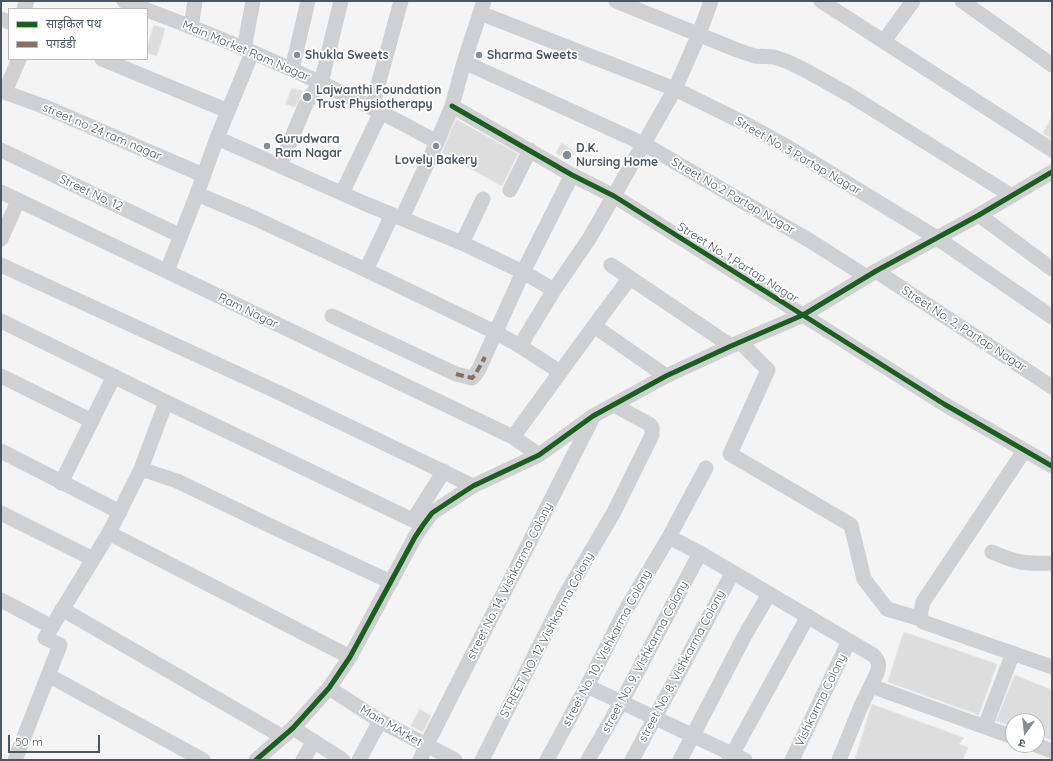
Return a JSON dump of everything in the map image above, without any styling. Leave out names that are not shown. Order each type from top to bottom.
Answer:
[{"type":"street","name":"Main Market Ram Nagar","points":[[124,1],[143,8]]},
{"type":"street","points":[[191,27],[195,1]]},
{"type":"street","points":[[167,271],[198,194],[203,175],[228,111],[248,51],[253,1]]},
{"type":"street","points":[[292,69],[308,1]]},
{"type":"street","points":[[280,166],[306,106],[312,94],[321,83],[341,1]]},
{"type":"street","points":[[342,193],[376,109],[401,1]]},
{"type":"street","points":[[616,1],[755,56],[774,57],[786,61],[848,94],[1012,196]]},
{"type":"street","points":[[520,346],[554,290],[589,239],[675,89],[699,34],[711,1]]},
{"type":"street","points":[[821,1],[1052,150]]},
{"type":"street","points":[[884,41],[913,1]]},
{"type":"street","points":[[962,1],[1052,65]]},
{"type":"street","points":[[366,270],[437,142],[452,106],[464,62],[482,7]]},
{"type":"street","name":"Street No. 3 Partap Nagar","points":[[482,7],[675,89],[786,146],[937,238],[1052,317]]},
{"type":"street","name":"Main Market Ram Nagar","points":[[148,10],[292,69],[376,109],[437,142]]},
{"type":"street","points":[[3,91],[18,60]]},
{"type":"street","points":[[104,60],[228,111]]},
{"type":"street","name":"Street No.2 Partap Nagar","points":[[464,62],[644,144],[812,242],[872,274]]},
{"type":"street","name":"street no 24 ram nagar","points":[[3,91],[43,106],[203,175]]},
{"type":"street","name":"Street No. 1,Partap Nagar","points":[[452,106],[614,196],[944,404],[1052,466]]},
{"type":"street","points":[[217,138],[342,193],[462,243],[523,272],[554,290]]},
{"type":"street","name":"Street No. 12","points":[[1,150],[181,236]]},
{"type":"street","points":[[510,190],[530,150]]},
{"type":"street","points":[[418,523],[474,486],[539,455],[593,416],[666,376],[803,315],[1052,172]]},
{"type":"street","points":[[332,316],[456,374],[472,378],[475,375],[523,272],[572,174]]},
{"type":"street","name":"Ram Nagar","points":[[1,192],[513,437],[539,455]]},
{"type":"street","points":[[198,194],[254,218],[366,270],[495,332],[560,372]]},
{"type":"street","points":[[462,243],[483,199]]},
{"type":"street","points":[[1,239],[18,201]]},
{"type":"street","points":[[979,215],[1052,268]]},
{"type":"street","points":[[1,265],[284,395],[474,486]]},
{"type":"street","points":[[611,265],[629,279],[735,344],[768,370],[730,454],[851,524],[864,579],[887,609],[921,619],[923,622],[1052,667]]},
{"type":"street","name":"Street No. 2, Partap Nagar","points":[[872,274],[1052,387]]},
{"type":"street","points":[[513,437],[629,279]]},
{"type":"street","points":[[1,321],[418,523]]},
{"type":"street","points":[[594,326],[666,376]]},
{"type":"street","points":[[1,376],[92,421]]},
{"type":"street","points":[[61,482],[114,376]]},
{"type":"street","points":[[15,760],[60,645],[45,638],[109,533],[120,512],[141,469],[166,402]]},
{"type":"street","name":"STREET NO. 12 Vishkarma Colony","points":[[482,760],[564,597],[614,512],[652,435],[652,427],[645,420],[614,405]]},
{"type":"street","name":"street No. 14, Vishkarma Colony","points":[[420,760],[593,416]]},
{"type":"street","points":[[1,451],[120,512]]},
{"type":"street","points":[[921,619],[920,610],[923,602],[1024,451]]},
{"type":"street","name":"street No. 10, Vishkarma Colony","points":[[547,760],[625,611],[669,537],[706,468]]},
{"type":"street","points":[[141,469],[177,482],[391,582]]},
{"type":"street","points":[[256,760],[288,733],[329,688],[350,657],[391,582],[444,471]]},
{"type":"street","points":[[1,513],[93,559]]},
{"type":"street","points":[[109,533],[350,657]]},
{"type":"street","points":[[669,537],[700,553],[873,654],[878,660],[879,667],[839,760]]},
{"type":"street","points":[[992,552],[1021,563],[1052,563]]},
{"type":"street","name":"street No. 9, Vishkarma Colony","points":[[588,760],[621,703],[700,553]]},
{"type":"street","name":"street No. 8, Vishkarma Colony","points":[[632,760],[733,572]]},
{"type":"street","points":[[680,760],[744,637],[769,594]]},
{"type":"street","points":[[1,600],[52,627]]},
{"type":"street","points":[[62,609],[288,733],[314,741],[343,760]]},
{"type":"street","points":[[587,686],[735,758],[808,616]]},
{"type":"street","name":"Vishkarma Colony","points":[[792,760],[849,641]]},
{"type":"street","points":[[985,726],[1013,653]]},
{"type":"street","points":[[48,674],[203,760]]},
{"type":"street","points":[[870,686],[1005,734]]},
{"type":"street","name":"Main MArket","points":[[329,688],[380,721],[455,760]]},
{"type":"street","points":[[359,760],[380,721]]},
{"type":"street","points":[[303,760],[314,741]]},
{"type":"building","points":[[154,25],[165,29],[157,56],[148,53],[148,45]]},
{"type":"building","points":[[292,88],[303,91],[295,107],[286,104]]},
{"type":"building","points":[[1052,117],[1052,139],[1043,133]]},
{"type":"building","points":[[456,119],[518,154],[502,186],[442,153]]},
{"type":"building","points":[[562,143],[575,152],[570,161],[556,153]]},
{"type":"building","points":[[904,632],[997,664],[979,715],[888,682]]},
{"type":"building","points":[[1015,675],[1052,690],[1052,740],[1045,738],[1045,713],[1005,713],[1005,724],[996,721]]},
{"type":"building","points":[[872,704],[964,738],[959,744],[968,747],[963,760],[855,760]]},
{"type":"building","points":[[420,709],[431,716],[423,732],[411,726]]},
{"type":"marked path","points":[[456,374],[472,378],[485,357]]},
{"type":"cycle path","points":[[452,106],[572,175],[614,196],[944,404],[1052,466]]},
{"type":"cycle path","points":[[256,760],[293,728],[329,688],[350,657],[415,537],[432,513],[473,486],[539,455],[593,416],[666,376],[803,315],[876,271],[979,215],[1052,172]]},
{"type":"place","name":"Shukla Sweets","points":[[297,55]]},
{"type":"place","name":"Sharma Sweets","points":[[479,55]]},
{"type":"place","name":"Lajwanthi Foundation Trust Physiotherapy","points":[[307,97]]},
{"type":"place","name":"Gurudwara Ram Nagar","points":[[267,146]]},
{"type":"place","name":"Lovely Bakery","points":[[436,146]]},
{"type":"place","name":"D.K. Nursing Home","points":[[567,155]]}]
